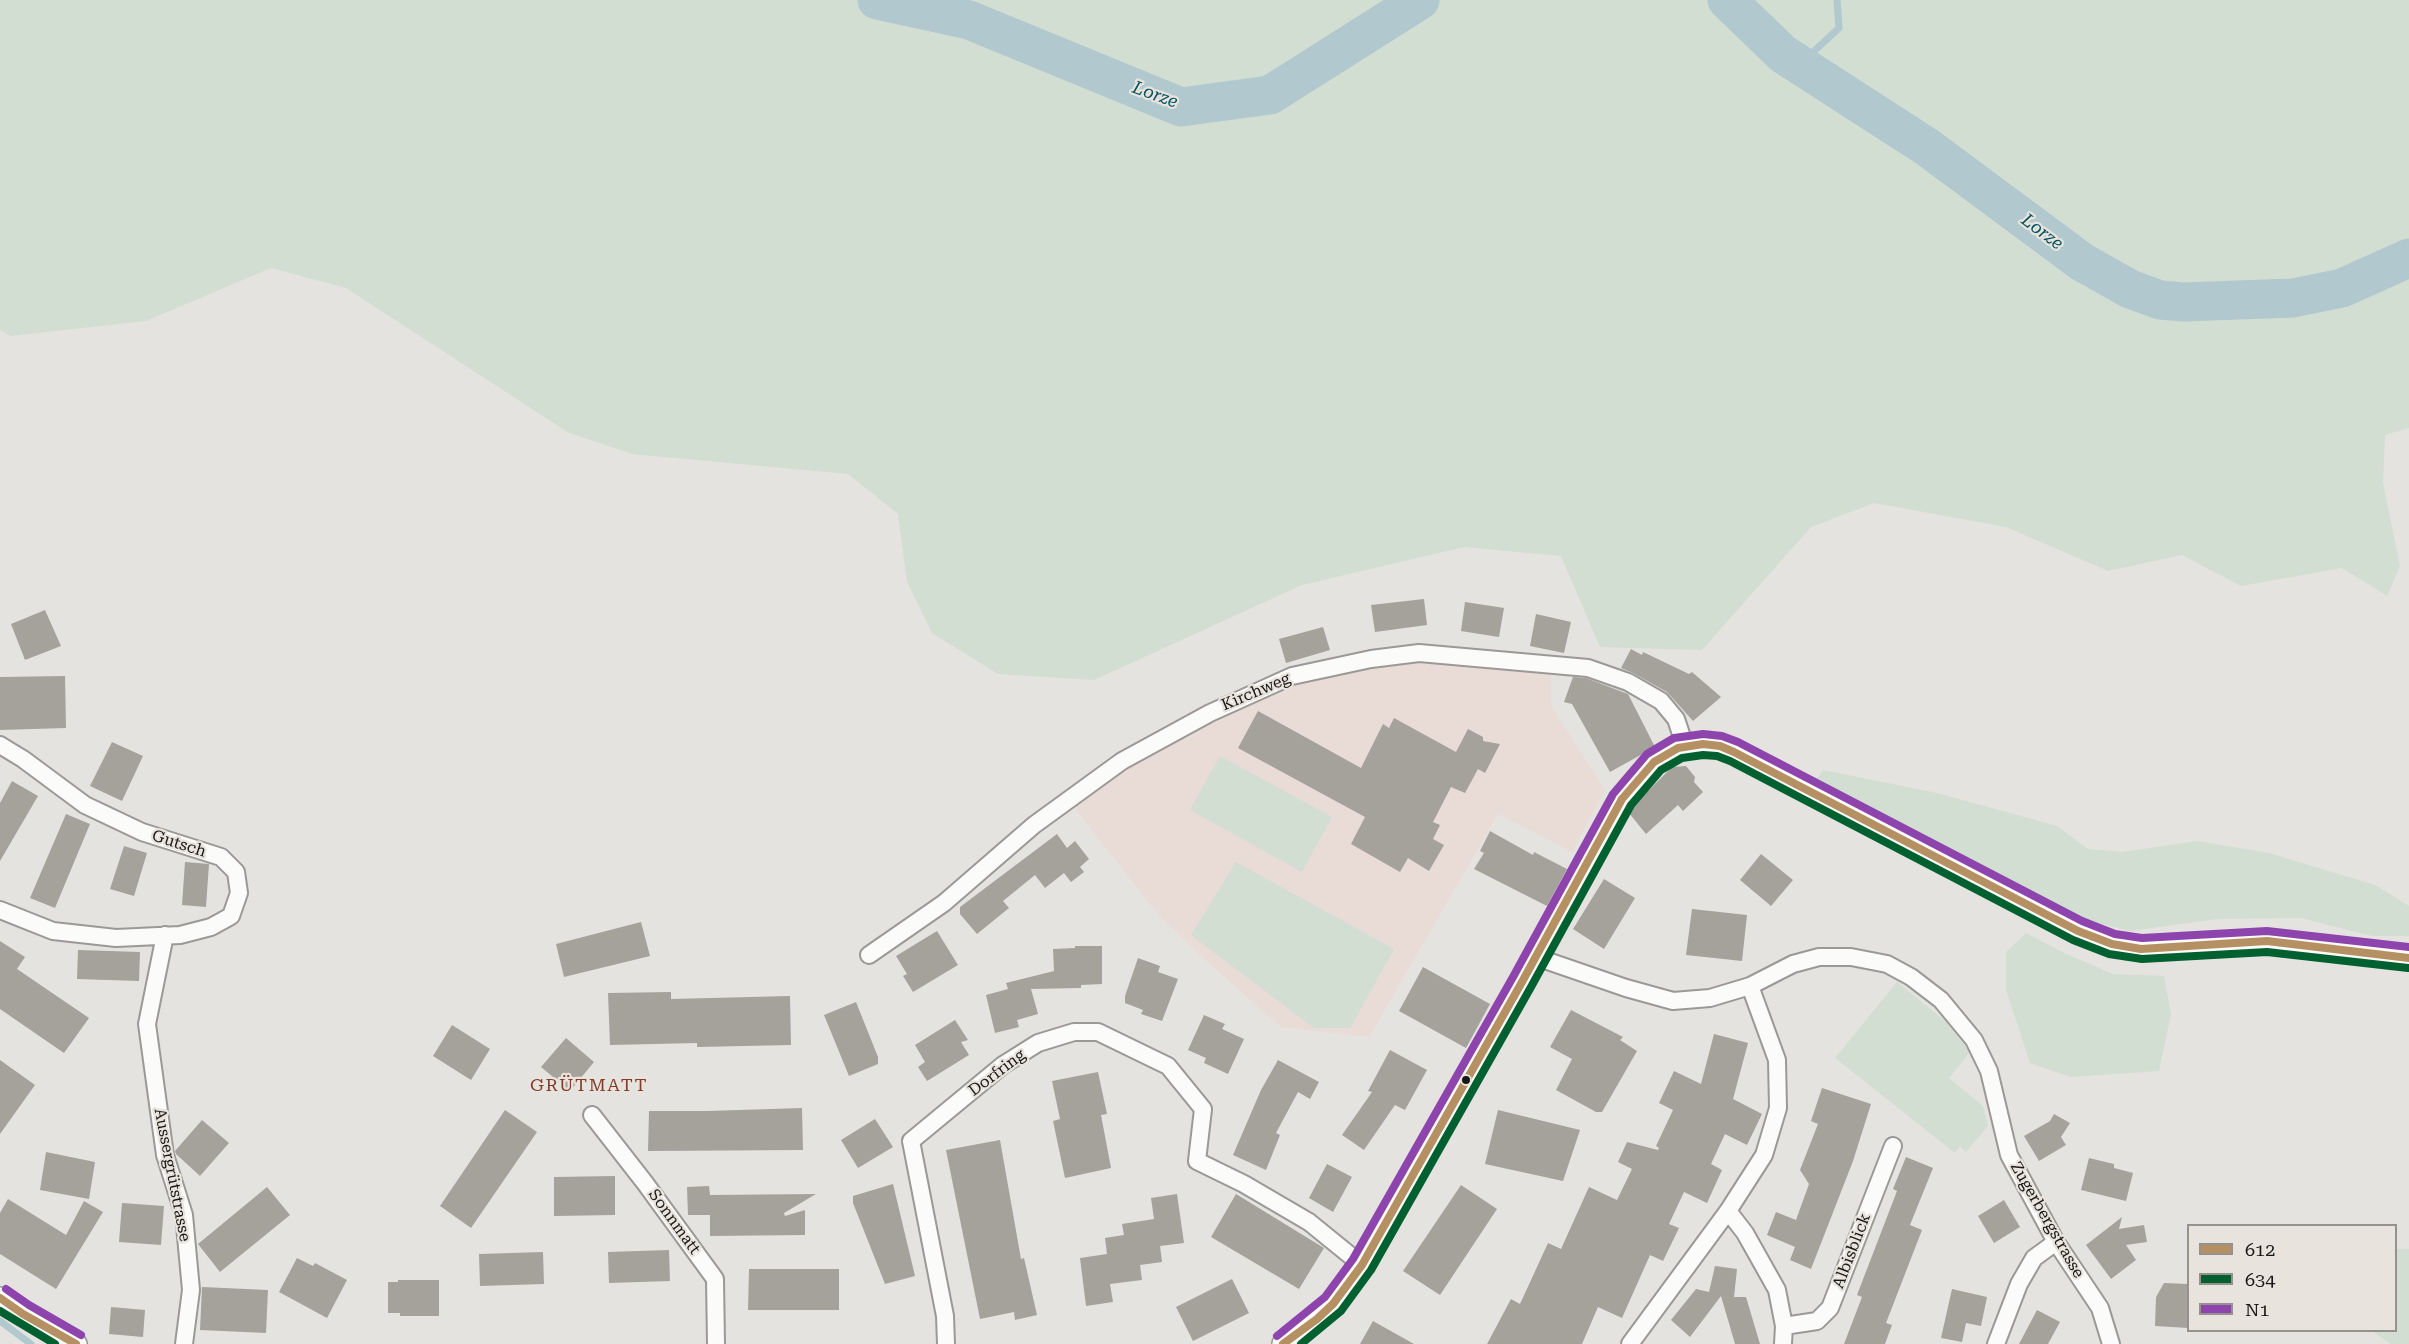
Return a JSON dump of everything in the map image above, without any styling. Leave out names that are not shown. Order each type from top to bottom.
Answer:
[{"type":"street","name":"Kirchweg","points":[[869,954],[944,903],[1034,825],[1122,760],[1210,712],[1292,676],[1371,659],[1419,653],[1588,668],[1628,682],[1661,701],[1676,719],[1685,746]]},
{"type":"street","name":"Gutsch","points":[[0,745],[23,759],[85,805],[142,832],[221,857],[236,872],[239,893],[231,916],[211,927],[180,935],[116,938],[53,932],[0,910]]},
{"type":"street","points":[[1283,1344],[1333,1304],[1362,1265],[1536,957],[1622,799],[1654,762],[1685,746],[1710,745],[1734,752],[2078,931],[2112,944],[2141,949],[2267,941],[2409,958]]},
{"type":"street","name":"Aussergrütstrasse","points":[[165,936],[147,1024],[165,1155],[184,1215],[191,1290],[184,1344]]},
{"type":"street","name":"Zugerbergstrasse","points":[[1536,957],[1626,988],[1673,1001],[1710,998],[1750,986],[1793,964],[1819,957],[1851,957],[1887,964],[1911,976],[1941,1000],[1974,1040],[1989,1071],[2009,1155],[2056,1242],[2100,1308],[2111,1344]]},
{"type":"street","points":[[1630,1344],[1728,1211],[1764,1155],[1778,1108],[1777,1060],[1750,986]]},
{"type":"street","name":"Dorfring","points":[[946,1344],[945,1316],[911,1141],[1003,1065],[1038,1043],[1074,1032],[1098,1032],[1168,1066],[1203,1109],[1197,1161],[1244,1184],[1309,1222],[1362,1265]]},
{"type":"street","name":"Sonnmatt","points":[[592,1115],[715,1279],[716,1344]]},
{"type":"street","name":"Albisblick","points":[[1784,1326],[1817,1321],[1830,1308],[1893,1146]]},
{"type":"street","points":[[1728,1211],[1746,1233],[1777,1290],[1784,1326],[1783,1344]]},
{"type":"street","points":[[1996,1344],[2019,1284],[2034,1258],[2056,1242]]},
{"type":"street","points":[[0,1298],[76,1344]]},
{"type":"shaded area","points":[[1421,660],[1551,674],[1551,706],[1605,790],[1572,852],[1498,814],[1369,1037],[1281,1027],[1202,957],[1156,912],[1073,806],[1137,761],[1289,684]]},
{"type":"green space","points":[[0,0],[2409,0],[2409,428],[2385,435],[2383,483],[2400,566],[2387,596],[2342,568],[2241,586],[2182,555],[2108,571],[2006,527],[1874,503],[1811,527],[1702,650],[1600,647],[1561,556],[1464,547],[1302,585],[1094,680],[998,674],[932,633],[907,582],[898,514],[848,474],[632,454],[569,433],[346,288],[271,268],[146,321],[10,336],[0,330]]},
{"type":"green space","points":[[1220,756],[1332,817],[1302,872],[1190,810]]},
{"type":"green space","points":[[1823,770],[1937,793],[2057,826],[2088,849],[2122,852],[2197,841],[2269,853],[2375,885],[2409,906],[2409,936],[2372,936],[2301,918],[2217,919],[2130,931],[2080,918],[1816,780]]},
{"type":"green space","points":[[1236,862],[1394,949],[1350,1028],[1314,1028],[1191,935]]},
{"type":"green space","points":[[2026,933],[2062,952],[2113,974],[2164,976],[2171,1014],[2159,1071],[2070,1077],[2030,1063],[2006,990],[2006,952]]},
{"type":"green space","points":[[1897,982],[1944,1020],[1970,1052],[1949,1078],[1983,1106],[1988,1126],[1966,1152],[1960,1146],[1955,1153],[1835,1058]]},
{"type":"green space","points":[[2397,1249],[2409,1249],[2409,1344],[2391,1344],[2373,1332],[2397,1332]]},
{"type":"building","points":[[1424,599],[1427,625],[1375,632],[1371,605]]},
{"type":"building","points":[[1465,602],[1504,608],[1499,637],[1461,631]]},
{"type":"building","points":[[45,610],[61,646],[25,660],[11,624]]},
{"type":"building","points":[[1536,614],[1571,622],[1564,653],[1530,646]]},
{"type":"building","points":[[1323,627],[1330,650],[1286,663],[1279,639]]},
{"type":"building","points":[[1631,649],[1642,655],[1643,652],[1689,674],[1692,672],[1721,697],[1693,721],[1667,692],[1621,668]]},
{"type":"building","points":[[65,676],[66,728],[0,730],[0,677]]},
{"type":"building","points":[[1573,677],[1586,678],[1628,694],[1655,747],[1610,772],[1572,704],[1564,702]]},
{"type":"building","points":[[1258,711],[1361,768],[1383,724],[1389,728],[1394,718],[1456,752],[1468,729],[1483,737],[1483,741],[1500,744],[1485,773],[1478,769],[1465,793],[1451,787],[1433,822],[1440,825],[1433,839],[1444,845],[1429,871],[1408,858],[1400,872],[1351,844],[1365,817],[1238,748]]},
{"type":"building","points":[[112,742],[143,756],[122,801],[90,786]]},
{"type":"building","points":[[1686,766],[1695,777],[1694,782],[1703,792],[1683,811],[1678,805],[1646,834],[1629,813],[1633,806],[1672,767]]},
{"type":"building","points":[[12,781],[38,796],[0,861],[0,803]]},
{"type":"building","points":[[66,814],[90,824],[55,908],[30,898]]},
{"type":"building","points":[[1490,831],[1533,855],[1534,852],[1567,869],[1547,906],[1474,869],[1484,853],[1480,851]]},
{"type":"building","points":[[1057,834],[1067,848],[1075,841],[1089,859],[1080,867],[1084,872],[1071,882],[1064,873],[1045,888],[1035,875],[1003,901],[1009,908],[977,934],[960,914],[960,907]]},
{"type":"building","points":[[124,846],[147,853],[134,896],[110,889]]},
{"type":"building","points":[[1761,854],[1793,880],[1771,906],[1740,880]]},
{"type":"building","points":[[185,862],[209,864],[206,907],[182,905]]},
{"type":"building","points":[[1604,879],[1635,898],[1604,949],[1573,929]]},
{"type":"building","points":[[1692,909],[1747,915],[1742,961],[1686,955]]},
{"type":"building","points":[[641,922],[650,956],[564,977],[556,944]]},
{"type":"building","points":[[937,931],[958,965],[913,992],[903,976],[907,974],[896,956]]},
{"type":"building","points":[[0,941],[25,957],[17,969],[89,1018],[64,1053],[0,1009]]},
{"type":"building","points":[[1075,946],[1102,946],[1102,984],[1081,985],[1081,988],[1031,989],[1038,1014],[1017,1020],[1019,1027],[995,1033],[986,995],[1008,989],[1006,983],[1054,971],[1053,949],[1075,948]]},
{"type":"building","points":[[78,950],[140,952],[139,981],[77,979]]},
{"type":"building","points":[[1138,958],[1160,966],[1158,972],[1178,979],[1162,1021],[1141,1014],[1143,1010],[1125,1003],[1125,996]]},
{"type":"building","points":[[1423,967],[1490,1004],[1466,1048],[1399,1011]]},
{"type":"building","points":[[671,992],[671,999],[790,996],[791,1045],[697,1047],[697,1043],[610,1045],[608,993]]},
{"type":"building","points":[[856,1002],[878,1057],[878,1064],[849,1076],[824,1015]]},
{"type":"building","points":[[1571,1010],[1623,1037],[1620,1040],[1637,1051],[1602,1112],[1596,1112],[1556,1090],[1572,1059],[1550,1047]]},
{"type":"building","points":[[1204,1015],[1225,1024],[1222,1029],[1244,1039],[1228,1074],[1204,1063],[1206,1058],[1188,1050]]},
{"type":"building","points":[[955,1020],[968,1040],[961,1042],[969,1055],[927,1081],[918,1067],[925,1062],[915,1045]]},
{"type":"building","points":[[452,1025],[490,1049],[471,1080],[433,1056]]},
{"type":"building","points":[[1714,1034],[1748,1043],[1733,1099],[1762,1114],[1747,1145],[1725,1134],[1711,1164],[1722,1170],[1707,1203],[1684,1192],[1669,1224],[1679,1228],[1663,1261],[1650,1255],[1622,1318],[1598,1307],[1582,1344],[1487,1344],[1511,1299],[1520,1304],[1548,1243],[1561,1249],[1589,1187],[1617,1200],[1632,1169],[1618,1162],[1627,1142],[1658,1150],[1656,1146],[1673,1110],[1659,1103],[1674,1071],[1701,1084]]},
{"type":"building","points":[[566,1038],[594,1062],[570,1091],[541,1067]]},
{"type":"building","points":[[1390,1050],[1427,1070],[1405,1110],[1395,1105],[1364,1150],[1342,1135],[1372,1092],[1368,1091]]},
{"type":"building","points":[[0,1060],[35,1085],[0,1134]]},
{"type":"building","points":[[1278,1060],[1319,1082],[1310,1099],[1298,1092],[1276,1133],[1280,1135],[1266,1170],[1233,1155],[1261,1090]]},
{"type":"building","points":[[1098,1072],[1107,1114],[1101,1115],[1111,1168],[1065,1178],[1053,1121],[1060,1119],[1052,1081]]},
{"type":"building","points":[[1822,1088],[1871,1104],[1853,1161],[1811,1269],[1790,1260],[1795,1247],[1767,1235],[1776,1212],[1796,1220],[1809,1184],[1800,1170],[1818,1124],[1811,1121]]},
{"type":"building","points":[[802,1108],[803,1150],[648,1151],[649,1111]]},
{"type":"building","points":[[505,1110],[537,1132],[471,1228],[440,1206]]},
{"type":"building","points":[[1498,1110],[1580,1130],[1563,1181],[1485,1164]]},
{"type":"building","points":[[2054,1114],[2070,1123],[2061,1137],[2066,1145],[2039,1161],[2024,1136],[2050,1121]]},
{"type":"building","points":[[875,1119],[893,1147],[858,1168],[841,1140]]},
{"type":"building","points":[[202,1120],[229,1143],[200,1176],[175,1151]]},
{"type":"building","points":[[1000,1140],[1021,1259],[1024,1258],[1037,1315],[1015,1320],[1014,1312],[980,1319],[946,1150]]},
{"type":"building","points":[[46,1152],[95,1162],[89,1199],[40,1190]]},
{"type":"building","points":[[1906,1157],[1933,1168],[1910,1225],[1922,1230],[1886,1323],[1892,1325],[1885,1344],[1844,1344],[1862,1297],[1857,1295],[1897,1191],[1893,1189]]},
{"type":"building","points":[[2089,1158],[2114,1164],[2114,1168],[2133,1173],[2126,1201],[2081,1190]]},
{"type":"building","points":[[1327,1164],[1352,1177],[1333,1212],[1309,1198]]},
{"type":"building","points":[[615,1176],[615,1215],[554,1216],[554,1177]]},
{"type":"building","points":[[893,1184],[915,1276],[885,1284],[853,1203],[853,1196]]},
{"type":"building","points":[[1461,1185],[1497,1209],[1440,1295],[1403,1271]]},
{"type":"building","points":[[709,1186],[710,1195],[816,1194],[784,1213],[785,1216],[805,1210],[805,1235],[710,1236],[710,1215],[688,1215],[687,1187]]},
{"type":"building","points":[[267,1187],[290,1215],[220,1272],[198,1244]]},
{"type":"building","points":[[1177,1194],[1184,1243],[1160,1246],[1162,1262],[1140,1265],[1142,1280],[1110,1284],[1113,1302],[1086,1306],[1080,1258],[1107,1254],[1105,1238],[1124,1235],[1122,1224],[1154,1219],[1151,1198]]},
{"type":"building","points":[[1236,1194],[1324,1248],[1299,1289],[1211,1237]]},
{"type":"building","points":[[8,1199],[66,1235],[84,1201],[103,1212],[56,1289],[0,1254],[0,1213]]},
{"type":"building","points":[[2004,1200],[2020,1227],[1994,1243],[1978,1216]]},
{"type":"building","points":[[122,1203],[164,1206],[161,1245],[119,1242]]},
{"type":"building","points":[[2122,1217],[2119,1229],[2144,1225],[2147,1242],[2126,1245],[2136,1260],[2111,1279],[2086,1245]]},
{"type":"building","points":[[669,1250],[670,1281],[609,1283],[608,1252]]},
{"type":"building","points":[[543,1252],[544,1284],[480,1286],[479,1254]]},
{"type":"building","points":[[297,1258],[313,1266],[315,1263],[347,1280],[327,1318],[279,1292]]},
{"type":"building","points":[[1715,1266],[1737,1269],[1734,1297],[1746,1297],[1760,1344],[1735,1344],[1721,1296],[1690,1337],[1671,1320],[1696,1289],[1709,1292]]},
{"type":"building","points":[[749,1269],[839,1269],[839,1310],[748,1310]]},
{"type":"building","points":[[1232,1279],[1249,1313],[1193,1341],[1176,1307]]},
{"type":"building","points":[[398,1280],[439,1280],[439,1316],[400,1316],[400,1313],[388,1313],[388,1282],[398,1282]]},
{"type":"building","points":[[2164,1283],[2187,1284],[2187,1328],[2155,1326],[2156,1297]]},
{"type":"building","points":[[202,1287],[268,1290],[266,1333],[200,1330]]},
{"type":"building","points":[[1952,1289],[1987,1297],[1981,1326],[1966,1323],[1962,1342],[1941,1338]]},
{"type":"building","points":[[111,1307],[145,1310],[143,1337],[109,1334]]},
{"type":"building","points":[[2037,1310],[2060,1322],[2048,1344],[2019,1344]]},
{"type":"building","points":[[1373,1321],[1414,1344],[1360,1344]]},
{"type":"waterway","name":"Lorze","points":[[877,0],[969,20],[1181,107],[1270,95],[1420,0]]},
{"type":"waterway","name":"Lorze","points":[[1727,0],[1783,54],[1927,147],[2082,262],[2130,289],[2160,300],[2184,302],[2293,298],[2342,288],[2409,258]]},
{"type":"waterway","points":[[1799,65],[1839,28],[1837,0]]},
{"type":"waterway","points":[[0,1321],[31,1344]]},
{"type":"transit line","name":"N1","points":[[1277,1336],[1325,1297],[1353,1259],[1513,977],[1613,794],[1647,754],[1674,738],[1703,734],[1722,736],[1738,742],[2082,921],[2115,934],[2142,938],[2267,931],[2409,947]]},
{"type":"transit line","name":"612","points":[[1283,1344],[1333,1304],[1362,1265],[1522,982],[1622,799],[1654,762],[1678,748],[1703,744],[1720,746],[1734,752],[2078,931],[2112,944],[2141,949],[2267,941],[2409,958]]},
{"type":"transit line","name":"634","points":[[1301,1344],[1341,1311],[1371,1270],[1631,805],[1661,770],[1682,758],[1703,755],[1717,756],[1730,761],[2073,940],[2109,954],[2142,959],[2267,952],[2408,968]]},
{"type":"transit line","name":"N1","points":[[6,1289],[81,1335]]},
{"type":"transit line","name":"612","points":[[0,1298],[76,1344]]},
{"type":"transit line","name":"634","points":[[0,1311],[55,1344]]},
{"type":"district","name":"GRÜTMATT","points":[[589,1086]]}]
